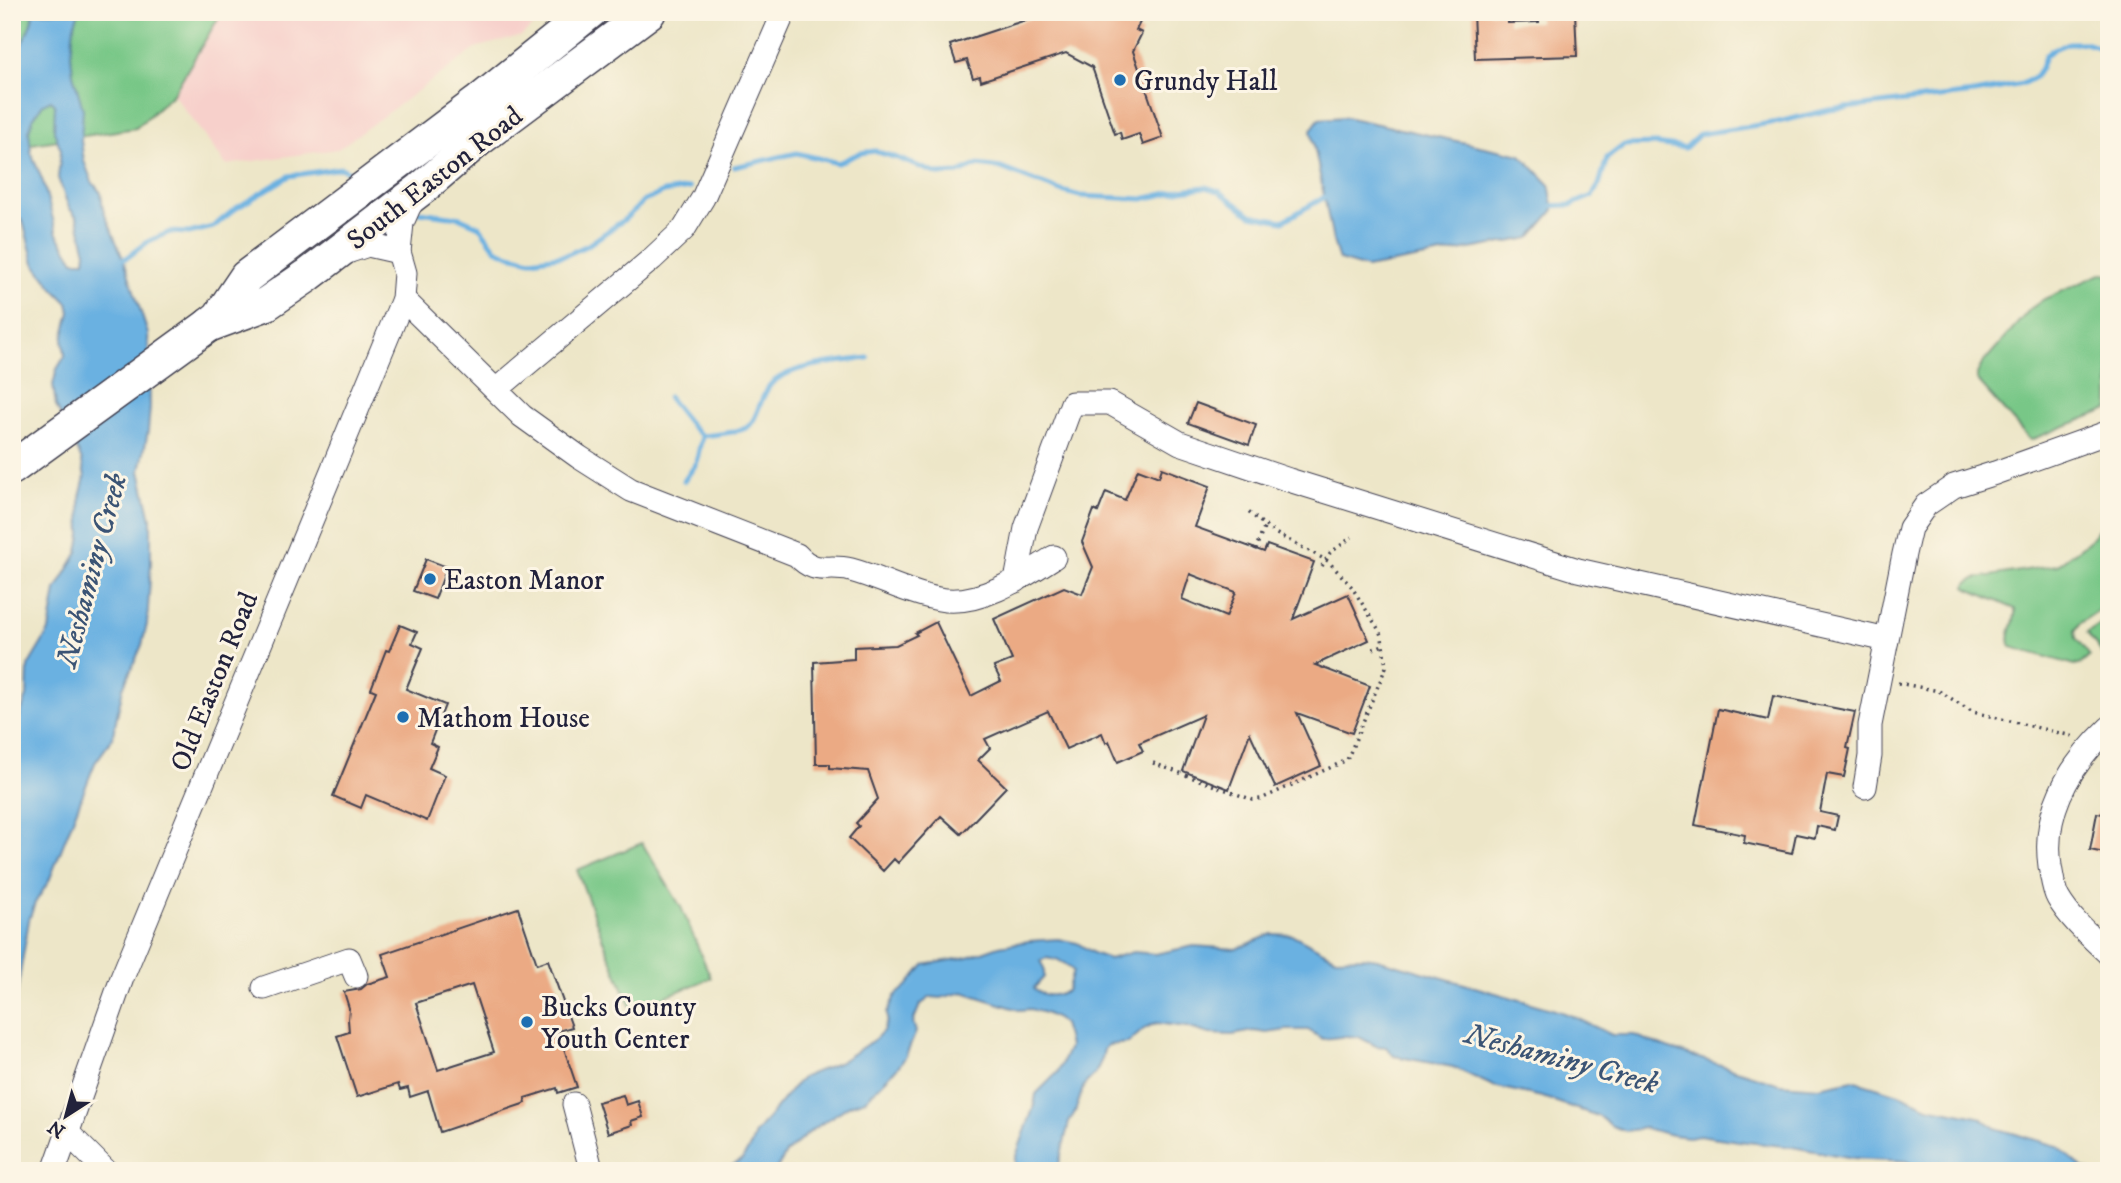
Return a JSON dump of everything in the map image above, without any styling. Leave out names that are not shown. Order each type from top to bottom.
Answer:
[{"type":"highway","name":"South Easton Road","points":[[12,468],[199,333],[219,317],[246,278],[477,103],[590,12]]},
{"type":"highway","name":"South Easton Road","points":[[199,333],[266,304],[325,262],[421,189],[478,140],[649,12]]},
{"type":"street","points":[[496,390],[684,229],[703,198],[784,12]]},
{"type":"street","name":"Old Easton Road","points":[[54,1171],[122,978],[403,299],[405,273],[399,252],[402,223],[408,207],[421,189]]},
{"type":"street","points":[[325,262],[354,248],[368,245],[399,252]]},
{"type":"street","points":[[403,299],[522,416],[631,491],[797,555],[809,552],[821,557],[830,567],[850,570],[940,600],[966,600],[1016,581],[1054,557]]},
{"type":"street","points":[[1016,581],[1026,528],[1072,403],[1110,403],[1180,443],[1578,570],[1887,640]]},
{"type":"street","points":[[1865,787],[1870,756],[1870,725],[1910,528],[1926,505],[1954,485],[2109,432]]},
{"type":"street","points":[[2102,735],[2080,757],[2062,788],[2052,822],[2048,852],[2057,896],[2085,931],[2109,954]]},
{"type":"street","points":[[264,989],[349,958],[356,976]]},
{"type":"street","points":[[574,1104],[591,1169],[587,1171]]},
{"type":"street","points":[[68,1133],[106,1171]]},
{"type":"path","points":[[1153,763],[1252,800],[1261,799],[1344,762],[1349,757],[1386,667],[1379,630],[1351,586],[1325,559],[1298,546],[1247,510]]},
{"type":"path","points":[[1255,550],[1265,525]]},
{"type":"path","points":[[1322,566],[1331,553],[1352,537]]},
{"type":"path","points":[[1373,649],[1383,645]]},
{"type":"path","points":[[1879,680],[1939,691],[1973,712],[2102,735]]},
{"type":"path","points":[[1349,737],[1356,740]]},
{"type":"shaded area","points":[[222,12],[551,12],[521,36],[478,47],[338,149],[226,165],[173,94]]},
{"type":"green space","points":[[12,12],[222,12],[173,94],[136,128],[12,147]]},
{"type":"green space","points":[[2103,273],[2109,274],[2109,409],[2030,440],[1977,380],[1977,374],[1982,364],[2030,309],[2044,299]]},
{"type":"green space","points":[[2109,516],[2109,603],[2080,623],[2075,631],[2076,638],[2090,656],[2075,665],[2011,647],[2009,638],[2015,609],[1969,589],[1966,587],[1967,583],[1977,578],[2057,565],[2088,542]]},
{"type":"green space","points":[[2109,618],[2109,662],[2087,633]]},
{"type":"green space","points":[[642,843],[681,907],[711,978],[632,1010],[577,870]]},
{"type":"water","name":"Neshaminy Creek","points":[[34,12],[79,12],[74,26],[71,55],[73,74],[83,109],[81,141],[84,161],[92,182],[101,193],[103,209],[126,266],[148,334],[150,407],[140,471],[151,519],[151,563],[147,624],[142,645],[123,688],[112,739],[95,763],[49,881],[35,903],[29,920],[12,1022],[12,737],[27,696],[28,666],[49,631],[56,590],[78,552],[81,535],[80,497],[85,477],[81,458],[56,406],[53,385],[57,369],[65,356],[63,339],[70,312],[68,303],[34,263],[23,221],[12,211],[12,67]],"holes":[[[51,100],[55,105],[54,131],[61,150],[58,178],[69,208],[77,217],[86,252],[85,261],[74,261],[57,234],[43,182],[31,152],[29,131],[33,119],[43,104]]]},
{"type":"water","points":[[1345,117],[1521,155],[1549,184],[1554,210],[1530,238],[1366,268],[1339,260],[1311,130],[1319,119]]},
{"type":"water","name":"Neshaminy Creek","points":[[1272,934],[1293,935],[1336,958],[1377,959],[1555,1010],[1612,1035],[1634,1035],[1780,1084],[1819,1087],[1853,1080],[1899,1094],[1928,1107],[1982,1118],[1995,1128],[2057,1146],[2090,1171],[1925,1171],[1906,1161],[1853,1158],[1699,1135],[1672,1135],[1644,1128],[1626,1131],[1612,1126],[1598,1116],[1542,1097],[1493,1086],[1453,1067],[1394,1056],[1386,1047],[1376,1046],[1359,1037],[1323,1039],[1308,1030],[1209,1034],[1187,1027],[1156,1023],[1145,1028],[1128,1043],[1108,1045],[1104,1049],[1095,1074],[1084,1085],[1069,1122],[1057,1171],[1015,1171],[1015,1159],[1036,1094],[1058,1072],[1069,1047],[1067,1037],[1063,1024],[1045,1013],[1030,1009],[1019,1010],[963,992],[941,998],[931,997],[920,1005],[913,1022],[916,1032],[898,1067],[865,1100],[850,1105],[812,1130],[786,1153],[774,1171],[722,1171],[742,1160],[755,1134],[803,1077],[840,1062],[883,1031],[895,996],[924,965],[968,957],[999,946],[1058,939],[1077,943],[1109,959],[1133,952],[1155,954],[1194,946],[1236,949]],"holes":[[[1046,958],[1065,963],[1073,971],[1067,991],[1047,995],[1035,990],[1044,977],[1044,968],[1040,961]]]},
{"type":"building","name":"Grundy Hall","points":[[1050,12],[1145,12],[1136,30],[1142,33],[1133,51],[1163,138],[1143,145],[1139,134],[1122,140],[1120,132],[1115,134],[1092,67],[1066,53],[981,81],[980,76],[973,78],[967,60],[956,63],[950,45]]},
{"type":"building","points":[[1473,12],[1508,12],[1508,23],[1539,22],[1539,12],[1575,12],[1577,56],[1475,59]]},
{"type":"building","points":[[1196,403],[1256,425],[1249,445],[1188,423]]},
{"type":"building","points":[[1162,468],[1210,486],[1195,527],[1264,552],[1267,545],[1314,562],[1293,619],[1348,594],[1369,640],[1315,665],[1370,686],[1352,733],[1297,713],[1321,766],[1275,787],[1250,733],[1229,789],[1183,771],[1203,715],[1139,743],[1143,751],[1118,762],[1109,741],[1106,743],[1102,733],[1066,749],[1048,711],[985,739],[990,748],[978,760],[1006,787],[961,834],[941,816],[898,863],[894,859],[883,871],[849,838],[859,826],[856,823],[878,799],[868,771],[816,764],[814,662],[854,659],[854,647],[896,645],[936,622],[971,696],[1001,681],[994,667],[1012,660],[994,619],[1064,587],[1082,594],[1093,567],[1082,542],[1094,510],[1098,512],[1106,492],[1125,500],[1138,469],[1159,477]],"holes":[[[1190,574],[1236,592],[1226,617],[1182,599]]]},
{"type":"building","name":"Easton Manor","points":[[426,559],[447,567],[435,599],[413,591]]},
{"type":"building","name":"Mathom House","points":[[400,625],[417,632],[412,643],[423,648],[406,689],[445,705],[430,743],[438,747],[429,768],[445,775],[427,821],[366,795],[361,808],[333,796],[376,691],[371,689],[386,650],[389,651]]},
{"type":"building","points":[[1773,696],[1855,712],[1844,777],[1827,774],[1820,812],[1838,816],[1835,830],[1817,826],[1815,838],[1796,834],[1792,853],[1744,843],[1745,835],[1695,825],[1718,709],[1768,720]]},
{"type":"building","points":[[2097,813],[2109,815],[2109,854],[2090,850]]},
{"type":"building","name":"Bucks County Youth Center","points":[[518,908],[537,964],[548,960],[572,1027],[558,1031],[577,1087],[558,1093],[557,1088],[525,1098],[526,1103],[440,1132],[428,1091],[410,1097],[408,1088],[400,1090],[398,1084],[357,1097],[337,1036],[349,1032],[349,1008],[344,992],[361,989],[367,984],[390,977],[382,954]],"holes":[[[472,985],[494,1052],[438,1070],[416,1003]]]},
{"type":"building","points":[[623,1095],[626,1105],[638,1101],[643,1117],[631,1121],[632,1125],[608,1133],[598,1102]]},
{"type":"waterway","points":[[1546,206],[1571,205],[1592,196],[1599,185],[1607,158],[1624,145],[1656,144],[1685,148],[1700,134],[1778,122],[1829,110],[1974,93],[2022,84],[2035,77],[2045,56],[2053,49],[2069,43],[2085,43],[2100,48],[2106,45],[2109,39]]},
{"type":"waterway","points":[[734,167],[797,153],[838,163],[860,153],[875,151],[938,174],[959,173],[977,165],[1001,168],[1080,196],[1143,199],[1205,187],[1219,191],[1251,215],[1283,221],[1330,194]]},
{"type":"waterway","points":[[118,261],[149,241],[170,232],[189,233],[213,227],[235,209],[289,176],[341,168],[358,176]]},
{"type":"waterway","points":[[419,212],[458,217],[479,226],[496,249],[531,260],[566,255],[588,245],[625,219],[644,201],[664,192],[690,188]]},
{"type":"waterway","points":[[702,436],[746,428],[753,420],[769,387],[782,376],[818,365],[868,358]]},
{"type":"waterway","points":[[668,397],[702,436],[696,464],[684,481]]},
{"type":"place","name":"Grundy Hall","points":[[1120,80]]},
{"type":"place","name":"Easton Manor","points":[[430,579]]},
{"type":"place","name":"Mathom House","points":[[403,717]]},
{"type":"place","name":"Bucks County Youth Center","points":[[527,1022]]}]
